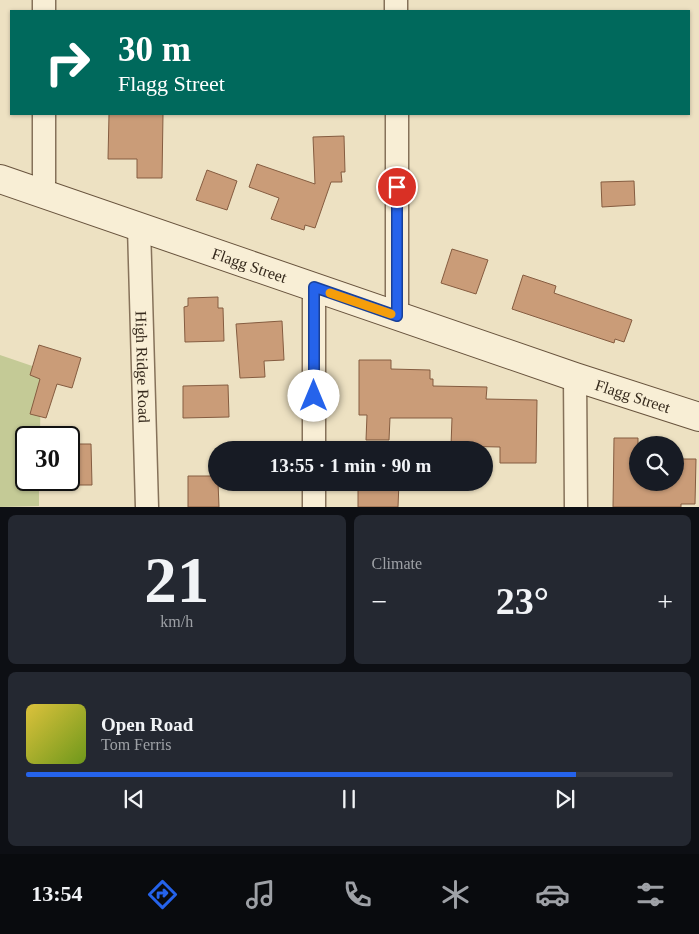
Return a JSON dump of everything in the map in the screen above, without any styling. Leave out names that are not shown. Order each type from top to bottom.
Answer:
[{"type":"street","points":[[44,115],[44,195]]},
{"type":"street","points":[[397,115],[397,316]]},
{"type":"street","name":"Flagg Street","points":[[0,179],[575,377],[699,417]]},
{"type":"street","name":"High Ridge Road","points":[[139,227],[146,506]]},
{"type":"street","points":[[314,287],[314,441]]},
{"type":"street","points":[[575,377],[576,506]]},
{"type":"street","points":[[314,491],[314,506]]},
{"type":"green space","points":[[0,355],[41,369],[40,426],[15,426],[15,491],[39,491],[39,506],[0,507]]},
{"type":"building","points":[[109,115],[163,115],[162,178],[137,178],[137,159],[108,159]]},
{"type":"building","points":[[344,136],[345,172],[341,172],[342,182],[331,182],[315,228],[305,225],[304,230],[271,219],[279,198],[249,187],[257,164],[315,184],[313,137]]},
{"type":"building","points":[[207,170],[237,181],[227,210],[196,200]]},
{"type":"building","points":[[634,181],[635,205],[602,207],[601,182]]},
{"type":"building","points":[[452,249],[488,260],[476,294],[441,283]]},
{"type":"building","points":[[523,275],[556,286],[554,293],[632,320],[624,342],[615,339],[614,343],[512,309]]},
{"type":"building","points":[[218,297],[218,308],[223,308],[224,341],[185,342],[184,307],[188,306],[188,298]]},
{"type":"building","points":[[282,321],[284,360],[264,361],[265,377],[240,378],[236,324]]},
{"type":"building","points":[[39,345],[81,358],[72,388],[57,384],[46,418],[30,414],[40,379],[30,375]]},
{"type":"building","points":[[359,360],[391,360],[391,369],[430,370],[430,379],[433,379],[433,386],[487,387],[486,399],[537,400],[536,463],[500,463],[500,447],[493,447],[493,441],[451,441],[452,418],[390,418],[389,440],[366,440],[367,415],[359,415]]},
{"type":"building","points":[[228,385],[229,417],[183,418],[183,386]]},
{"type":"building","points":[[614,438],[629,438],[629,491],[684,491],[684,459],[696,459],[695,504],[681,504],[681,507],[613,507]]},
{"type":"building","points":[[80,444],[91,444],[92,485],[80,485]]},
{"type":"building","points":[[188,476],[208,476],[208,491],[218,491],[219,507],[188,507]]},
{"type":"building","points":[[358,491],[399,491],[398,507],[358,507]]},
{"type":"slow traffic","points":[[330,293],[391,314]]},
{"type":"route","points":[[314,396],[314,287],[397,316],[397,187]]}]
